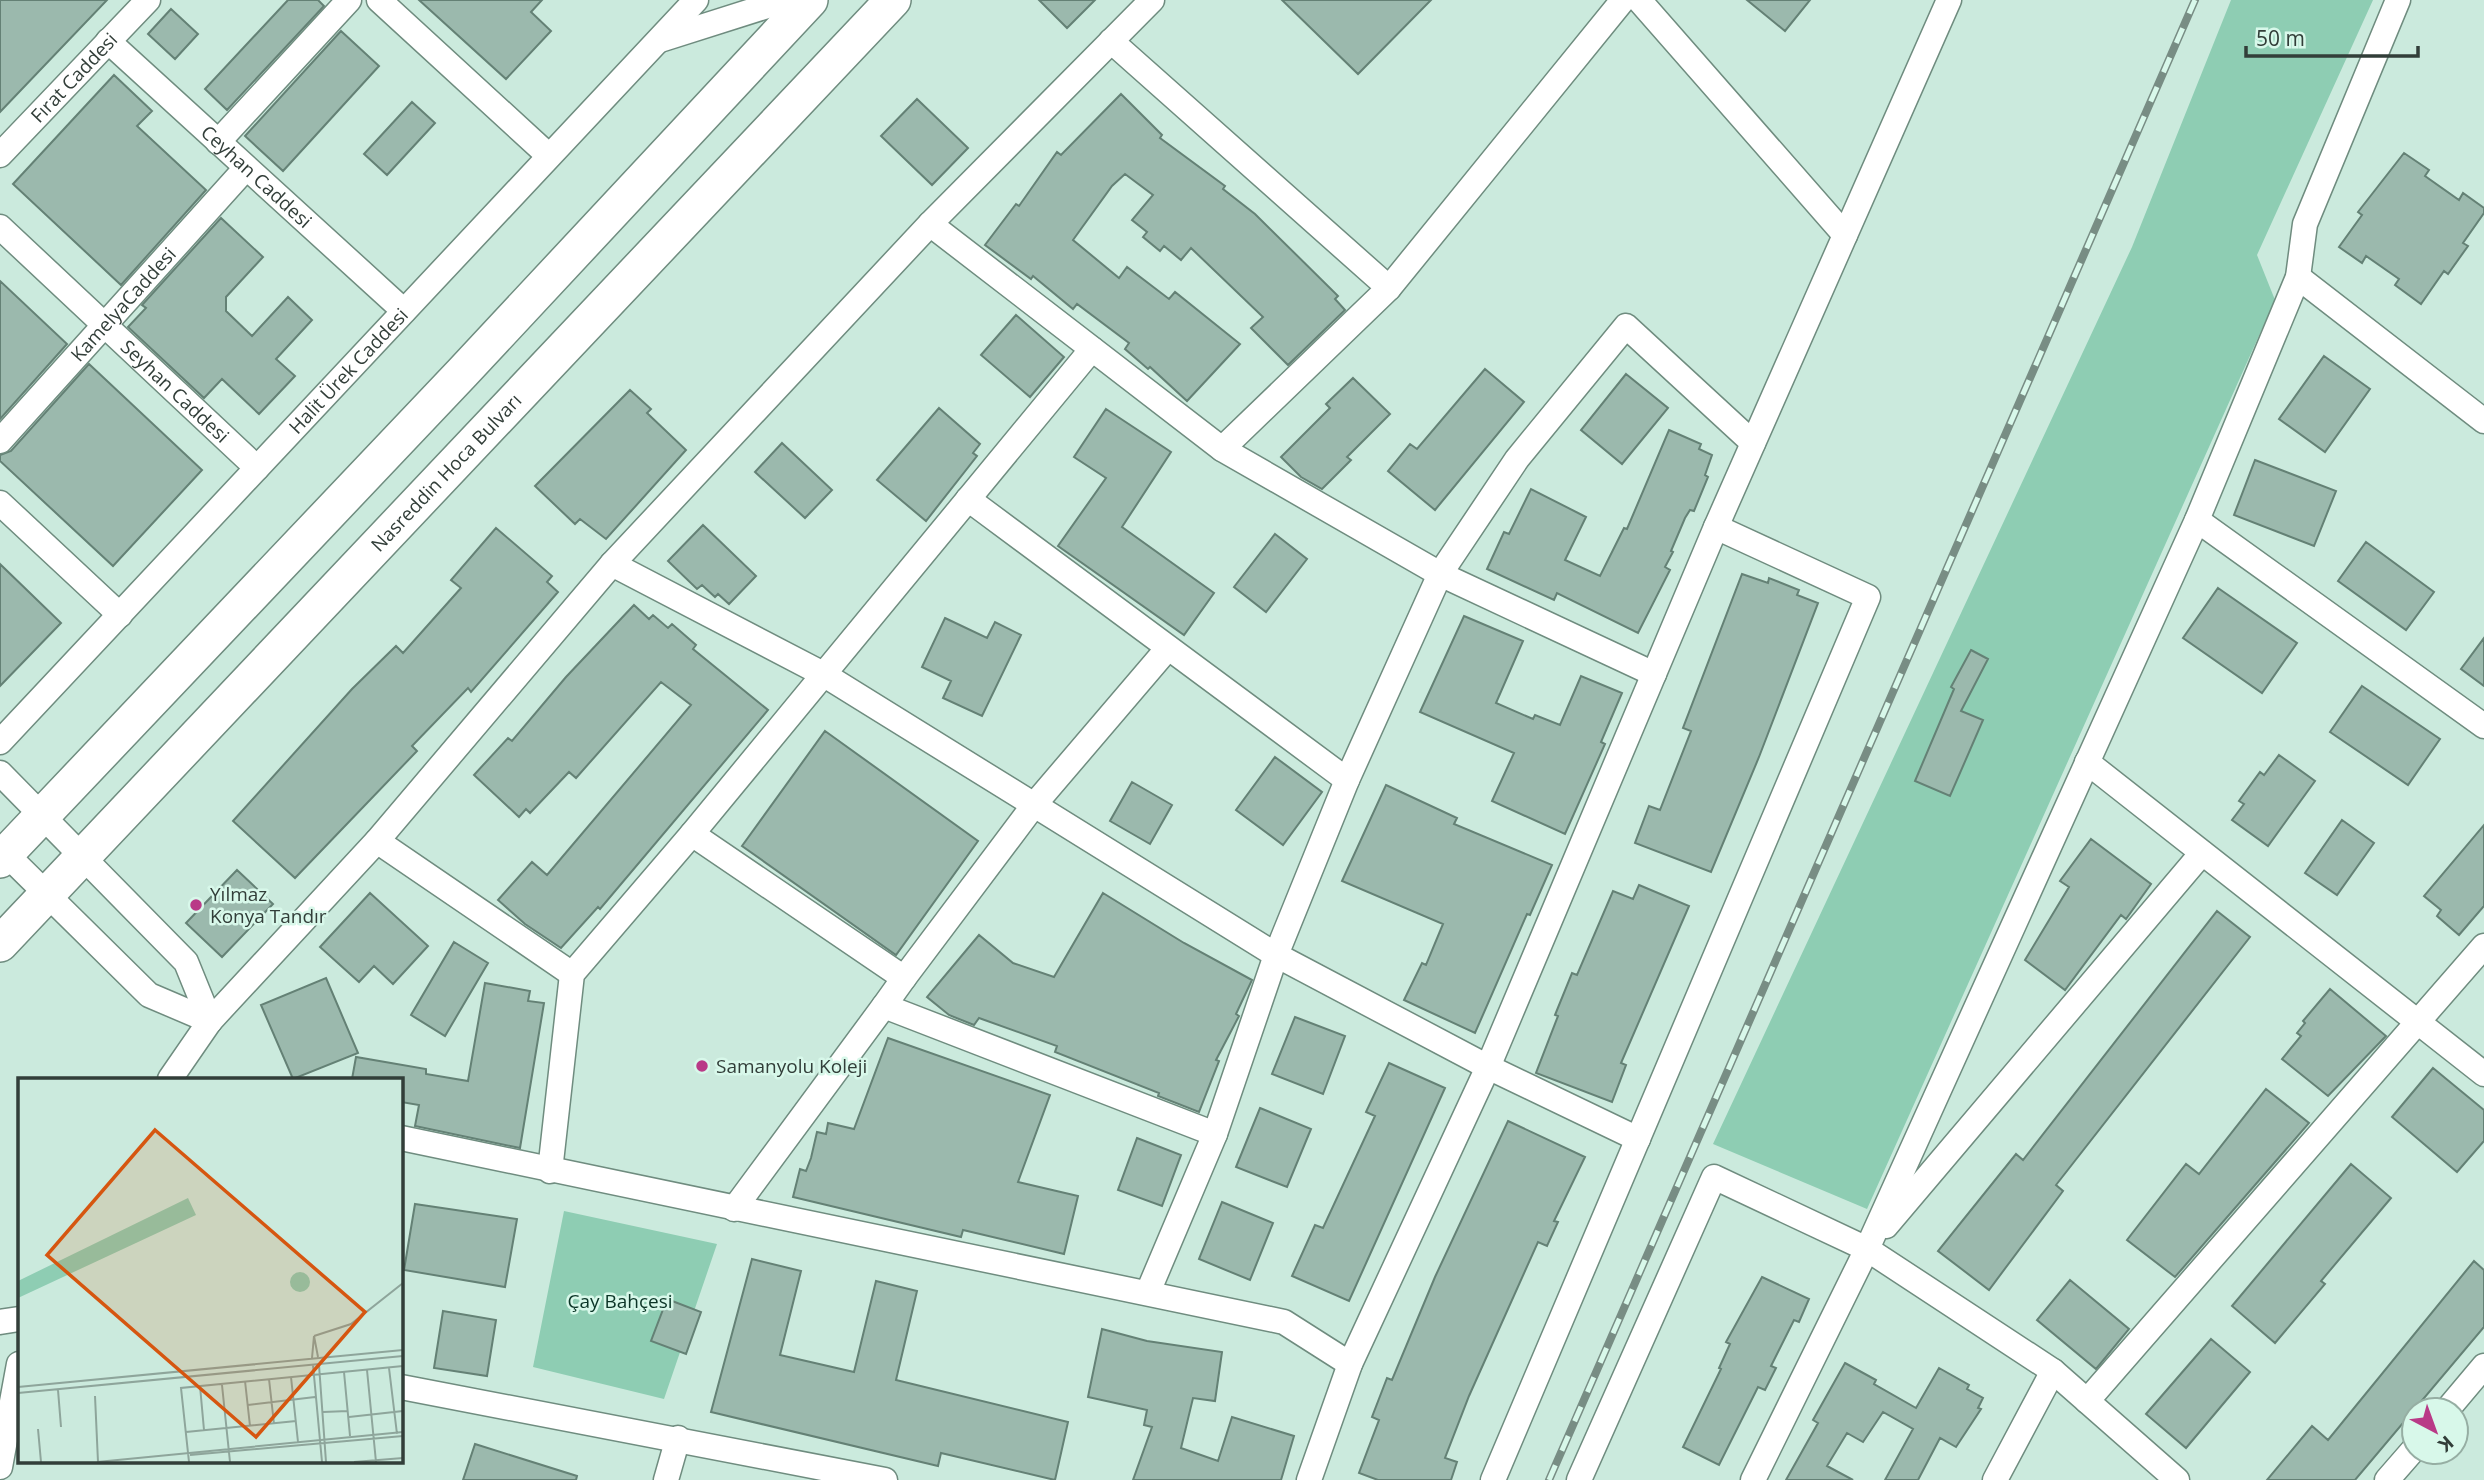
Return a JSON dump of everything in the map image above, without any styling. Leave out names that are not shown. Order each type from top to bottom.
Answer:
[{"type":"highway","points":[[2,854],[42,816],[810,0]]},
{"type":"highway","name":"Nasreddin Hoca Bulvarı","points":[[0,944],[893,0]]},
{"type":"street","name":"Fırat Caddesi","points":[[0,155],[148,0]]},
{"type":"street","points":[[218,142],[349,0]]},
{"type":"street","points":[[379,0],[549,156]]},
{"type":"street","points":[[658,40],[786,0]]},
{"type":"street","points":[[171,1078],[210,1021],[377,841],[612,564],[930,224],[1152,0]]},
{"type":"street","points":[[1222,449],[1389,288],[1623,0]]},
{"type":"street","points":[[1639,0],[1845,235]]},
{"type":"street","points":[[1309,1480],[1350,1364],[1488,1067],[1716,527],[1949,0]]},
{"type":"street","points":[[1753,1480],[1867,1249],[2197,520],[2298,277],[2305,224],[2398,0]]},
{"type":"street","name":"Halit Ürek Caddesi","points":[[0,742],[658,40],[684,4]]},
{"type":"street","name":"Ceyhan Caddesi","points":[[108,41],[404,312]]},
{"type":"street","points":[[1111,41],[1389,288]]},
{"type":"street","name":"KamelyaCaddesi","points":[[0,441],[246,168]]},
{"type":"street","points":[[930,224],[1222,449],[1440,574],[1654,674]]},
{"type":"street","name":"Seyhan Caddesi","points":[[0,227],[257,468]]},
{"type":"street","points":[[2298,277],[2484,421]]},
{"type":"street","points":[[1148,1292],[1215,1134],[1276,955],[1347,780],[1440,574],[1517,459],[1626,326],[1753,443]]},
{"type":"street","points":[[550,1171],[572,974],[692,834],[1092,349]]},
{"type":"street","points":[[968,499],[1347,780]]},
{"type":"street","points":[[0,503],[120,615]]},
{"type":"street","points":[[2197,520],[2484,726]]},
{"type":"street","points":[[1493,1480],[1868,597],[1716,527]]},
{"type":"street","points":[[612,564],[823,674],[1276,955],[1488,1067],[1638,1139]]},
{"type":"street","points":[[734,1209],[1034,805],[1168,648]]},
{"type":"street","points":[[2087,762],[2484,1074]]},
{"type":"street","points":[[0,773],[186,962],[210,1021]]},
{"type":"street","points":[[692,834],[904,978]]},
{"type":"street","points":[[377,841],[572,974]]},
{"type":"street","points":[[1867,1249],[2202,853]]},
{"type":"street","points":[[2,854],[47,894],[149,995],[210,1021]]},
{"type":"street","points":[[2087,1401],[2484,946]]},
{"type":"street","points":[[884,1006],[1215,1134]]},
{"type":"street","points":[[402,1138],[1284,1322],[1350,1364]]},
{"type":"street","points":[[1579,1480],[1714,1177],[1867,1249],[2053,1371],[2177,1480]]},
{"type":"street","points":[[0,1322],[18,1319]]},
{"type":"street","points":[[2459,1396],[2484,1366]]},
{"type":"street","points":[[0,1467],[18,1369]]},
{"type":"street","points":[[1995,1480],[2053,1371]]},
{"type":"street","points":[[402,1387],[678,1438],[885,1480]]},
{"type":"street","points":[[666,1480],[678,1438]]},
{"type":"street","points":[[2387,1480],[2400,1465]]},
{"type":"green space","points":[[2231,0],[2373,0],[2257,255],[2275,300],[1867,1209],[1713,1144],[2132,247]]},
{"type":"green space","name":"Çay Bahçesi","points":[[564,1211],[717,1244],[664,1399],[533,1367]]},
{"type":"building","points":[[0,0],[107,0],[0,112]]},
{"type":"building","points":[[288,0],[318,0],[324,6],[227,110],[205,89]]},
{"type":"building","points":[[419,0],[542,0],[531,12],[551,31],[506,79]]},
{"type":"building","points":[[1039,0],[1095,0],[1067,28]]},
{"type":"building","points":[[1282,0],[1431,0],[1358,74]]},
{"type":"building","points":[[1747,0],[1810,0],[1785,31]]},
{"type":"building","points":[[171,9],[198,34],[175,59],[148,34]]},
{"type":"building","points":[[341,31],[379,66],[283,171],[245,136]]},
{"type":"building","points":[[114,75],[152,111],[137,126],[206,190],[121,285],[13,184]]},
{"type":"building","points":[[1121,94],[1162,135],[1160,138],[1225,186],[1223,189],[1255,214],[1338,296],[1335,299],[1345,310],[1288,365],[1251,328],[1263,317],[1191,248],[1181,260],[1164,246],[1160,251],[1143,237],[1147,232],[1132,220],[1153,195],[1125,174],[1112,186],[1073,240],[1119,278],[1127,267],[1169,299],[1175,292],[1240,344],[1187,401],[1150,367],[1148,369],[1125,349],[1129,343],[1077,304],[1073,309],[1033,276],[1031,279],[985,245],[1016,204],[1019,206],[1057,152],[1061,155]]},
{"type":"building","points":[[917,99],[968,148],[932,185],[881,136]]},
{"type":"building","points":[[412,102],[435,123],[387,175],[364,154]]},
{"type":"building","points":[[2404,153],[2429,170],[2425,176],[2459,200],[2463,193],[2484,208],[2484,213],[2463,243],[2468,246],[2448,274],[2444,271],[2421,304],[2395,285],[2399,279],[2366,256],[2362,263],[2339,247],[2362,215],[2358,212]]},
{"type":"building","points":[[221,218],[263,257],[226,297],[226,311],[252,336],[288,297],[312,320],[276,359],[295,376],[259,414],[222,379],[204,398],[128,327],[146,308],[142,305]]},
{"type":"building","points":[[0,281],[67,344],[0,419]]},
{"type":"building","points":[[1016,315],[1064,357],[1030,397],[981,355]]},
{"type":"building","points":[[2324,356],[2370,389],[2325,452],[2279,419]]},
{"type":"building","points":[[89,364],[202,470],[113,566],[0,461],[0,455],[11,451]]},
{"type":"building","points":[[1485,369],[1524,402],[1435,510],[1388,471],[1410,444],[1417,449]]},
{"type":"building","points":[[1626,374],[1668,408],[1622,464],[1581,430]]},
{"type":"building","points":[[1353,378],[1390,414],[1347,457],[1351,460],[1322,489],[1301,477],[1281,457],[1330,408],[1326,404]]},
{"type":"building","points":[[630,390],[651,409],[647,413],[686,450],[606,539],[580,519],[575,524],[535,486]]},
{"type":"building","points":[[939,408],[980,444],[973,453],[977,456],[926,521],[877,480]]},
{"type":"building","points":[[1106,409],[1171,452],[1122,527],[1214,593],[1184,635],[1058,546],[1106,478],[1074,457]]},
{"type":"building","points":[[1669,430],[1701,444],[1699,449],[1712,455],[1705,475],[1708,477],[1694,511],[1690,510],[1685,518],[1665,567],[1670,570],[1638,633],[1557,593],[1554,600],[1487,569],[1504,532],[1509,534],[1531,489],[1586,517],[1565,560],[1600,576],[1624,528],[1627,529]]},
{"type":"building","points":[[782,443],[832,490],[805,518],[755,472]]},
{"type":"building","points":[[2255,460],[2336,491],[2314,546],[2234,515]]},
{"type":"building","points":[[703,525],[756,576],[729,604],[718,594],[715,597],[702,585],[697,589],[668,561]]},
{"type":"building","points":[[496,528],[552,576],[547,582],[558,592],[471,692],[468,688],[412,746],[417,751],[295,878],[233,821],[352,689],[396,646],[403,653],[461,588],[451,580]]},
{"type":"building","points":[[1275,534],[1307,559],[1266,612],[1234,587]]},
{"type":"building","points":[[2366,542],[2434,592],[2406,630],[2338,581]]},
{"type":"building","points":[[0,564],[61,623],[0,686]]},
{"type":"building","points":[[1742,574],[1768,583],[1769,578],[1799,590],[1797,595],[1818,603],[1711,872],[1635,843],[1649,806],[1660,810],[1691,731],[1683,728]]},
{"type":"building","points":[[2218,588],[2297,643],[2262,693],[2183,638]]},
{"type":"building","points":[[634,605],[649,619],[653,615],[668,628],[672,624],[696,645],[693,649],[768,710],[600,909],[598,907],[561,948],[525,924],[498,900],[532,862],[547,875],[691,705],[661,682],[576,778],[569,772],[530,813],[526,809],[519,817],[474,775],[508,738],[512,741],[566,677]]},
{"type":"building","points":[[1464,616],[1523,641],[1496,703],[1533,719],[1535,715],[1560,725],[1581,676],[1622,693],[1601,742],[1605,744],[1565,834],[1492,801],[1514,753],[1420,712]]},
{"type":"building","points":[[945,618],[987,638],[995,622],[1021,635],[982,716],[943,698],[951,681],[922,667]]},
{"type":"building","points":[[2484,638],[2484,686],[2461,669]]},
{"type":"building","points":[[1971,650],[1988,659],[1961,711],[1983,720],[1950,796],[1915,781],[1954,689],[1951,687]]},
{"type":"building","points":[[2362,686],[2440,739],[2408,785],[2330,732]]},
{"type":"building","points":[[825,731],[978,841],[896,955],[742,846]]},
{"type":"building","points":[[2279,755],[2315,781],[2268,846],[2232,820],[2244,804],[2239,801],[2260,772],[2264,775]]},
{"type":"building","points":[[1275,757],[1322,792],[1283,845],[1236,810]]},
{"type":"building","points":[[1132,782],[1172,805],[1150,844],[1110,821]]},
{"type":"building","points":[[1386,785],[1457,818],[1454,824],[1552,865],[1530,915],[1527,914],[1475,1033],[1404,1000],[1422,963],[1426,965],[1443,924],[1342,881]]},
{"type":"building","points":[[2342,820],[2374,843],[2337,895],[2305,873]]},
{"type":"building","points":[[2484,825],[2484,906],[2459,935],[2437,916],[2441,910],[2424,896]]},
{"type":"building","points":[[2091,839],[2151,884],[2126,919],[2121,915],[2065,990],[2025,960],[2069,887],[2060,881]]},
{"type":"building","points":[[237,870],[273,904],[222,957],[186,923]]},
{"type":"building","points":[[1639,885],[1689,906],[1621,1063],[1626,1065],[1612,1102],[1536,1073],[1572,973],[1577,975],[1613,891],[1633,899]]},
{"type":"building","points":[[370,893],[428,946],[393,984],[374,966],[359,982],[320,947]]},
{"type":"building","points":[[1103,893],[1184,943],[1252,980],[1236,1014],[1239,1016],[1216,1060],[1219,1061],[1199,1112],[1158,1096],[1159,1093],[1055,1052],[1057,1046],[979,1018],[974,1025],[949,1015],[927,997],[979,935],[1013,963],[1054,977]]},
{"type":"building","points":[[2217,911],[2250,937],[2056,1185],[2063,1191],[1989,1290],[1938,1251],[2016,1154],[2023,1160]]},
{"type":"building","points":[[454,942],[488,963],[445,1036],[411,1015]]},
{"type":"building","points":[[326,978],[358,1053],[293,1078],[261,1005]]},
{"type":"building","points":[[485,983],[530,991],[528,1001],[544,1003],[520,1148],[415,1126],[419,1105],[402,1102],[402,1078],[352,1078],[356,1057],[426,1069],[426,1074],[468,1081]]},
{"type":"building","points":[[2330,989],[2386,1036],[2328,1096],[2282,1059],[2301,1036],[2297,1033],[2305,1023],[2303,1021]]},
{"type":"building","points":[[1295,1017],[1345,1036],[1323,1094],[1272,1074]]},
{"type":"building","points":[[888,1038],[1050,1095],[1018,1182],[1078,1196],[1064,1254],[963,1230],[961,1237],[793,1197],[800,1169],[806,1171],[811,1158],[817,1132],[826,1134],[828,1123],[854,1129]]},
{"type":"building","points":[[1389,1063],[1445,1088],[1349,1301],[1292,1276],[1315,1225],[1323,1228],[1375,1116],[1366,1112]]},
{"type":"building","points":[[2433,1068],[2484,1110],[2484,1141],[2457,1172],[2392,1117]]},
{"type":"building","points":[[2266,1089],[2309,1123],[2175,1277],[2127,1240],[2186,1164],[2199,1174]]},
{"type":"building","points":[[1260,1108],[1311,1129],[1287,1187],[1236,1167]]},
{"type":"building","points":[[1508,1121],[1585,1157],[1554,1221],[1558,1222],[1547,1246],[1538,1242],[1469,1396],[1445,1458],[1457,1462],[1451,1480],[1378,1480],[1359,1473],[1379,1420],[1372,1417],[1387,1378],[1392,1380],[1435,1277]]},
{"type":"building","points":[[1137,1138],[1181,1155],[1162,1206],[1118,1190]]},
{"type":"building","points":[[2351,1164],[2391,1198],[2321,1281],[2325,1284],[2275,1343],[2232,1306]]},
{"type":"building","points":[[1222,1202],[1273,1223],[1250,1280],[1199,1259]]},
{"type":"building","points":[[415,1204],[517,1219],[505,1287],[404,1270]]},
{"type":"building","points":[[752,1259],[801,1271],[780,1355],[854,1372],[876,1281],[917,1291],[896,1380],[1068,1422],[1055,1480],[941,1453],[938,1466],[711,1412]]},
{"type":"building","points":[[2474,1261],[2484,1270],[2484,1327],[2426,1396],[2400,1396],[2400,1427],[2355,1480],[2267,1480],[2312,1426],[2328,1440]]},
{"type":"building","points":[[1762,1277],[1809,1299],[1799,1322],[1794,1320],[1771,1366],[1776,1368],[1765,1390],[1758,1387],[1719,1465],[1683,1447],[1721,1369],[1719,1368],[1730,1344],[1726,1342]]},
{"type":"building","points":[[2070,1280],[2129,1329],[2096,1369],[2037,1320]]},
{"type":"building","points":[[667,1299],[701,1312],[686,1354],[651,1341]]},
{"type":"building","points":[[443,1311],[496,1320],[487,1376],[434,1368]]},
{"type":"building","points":[[1102,1329],[1147,1341],[1222,1352],[1215,1401],[1193,1398],[1181,1448],[1218,1461],[1232,1417],[1294,1436],[1281,1480],[1133,1480],[1152,1427],[1144,1425],[1147,1410],[1088,1397]]},
{"type":"building","points":[[2211,1339],[2250,1372],[2186,1448],[2146,1414]]},
{"type":"building","points":[[1845,1363],[1876,1380],[1874,1384],[1916,1408],[1939,1368],[1969,1385],[1967,1389],[1983,1398],[1978,1408],[1981,1409],[1956,1447],[1940,1438],[1918,1480],[1885,1480],[1913,1429],[1883,1412],[1863,1442],[1847,1433],[1827,1466],[1853,1480],[1786,1480],[1818,1423],[1813,1420]]},
{"type":"building","points":[[475,1444],[577,1476],[576,1480],[463,1480]]},
{"type":"railway","points":[[1549,1480],[2195,0]]},
{"type":"place","name":"Yılmaz Konya Tandır","points":[[196,905]]},
{"type":"place","name":"Samanyolu Koleji","points":[[702,1066]]}]
